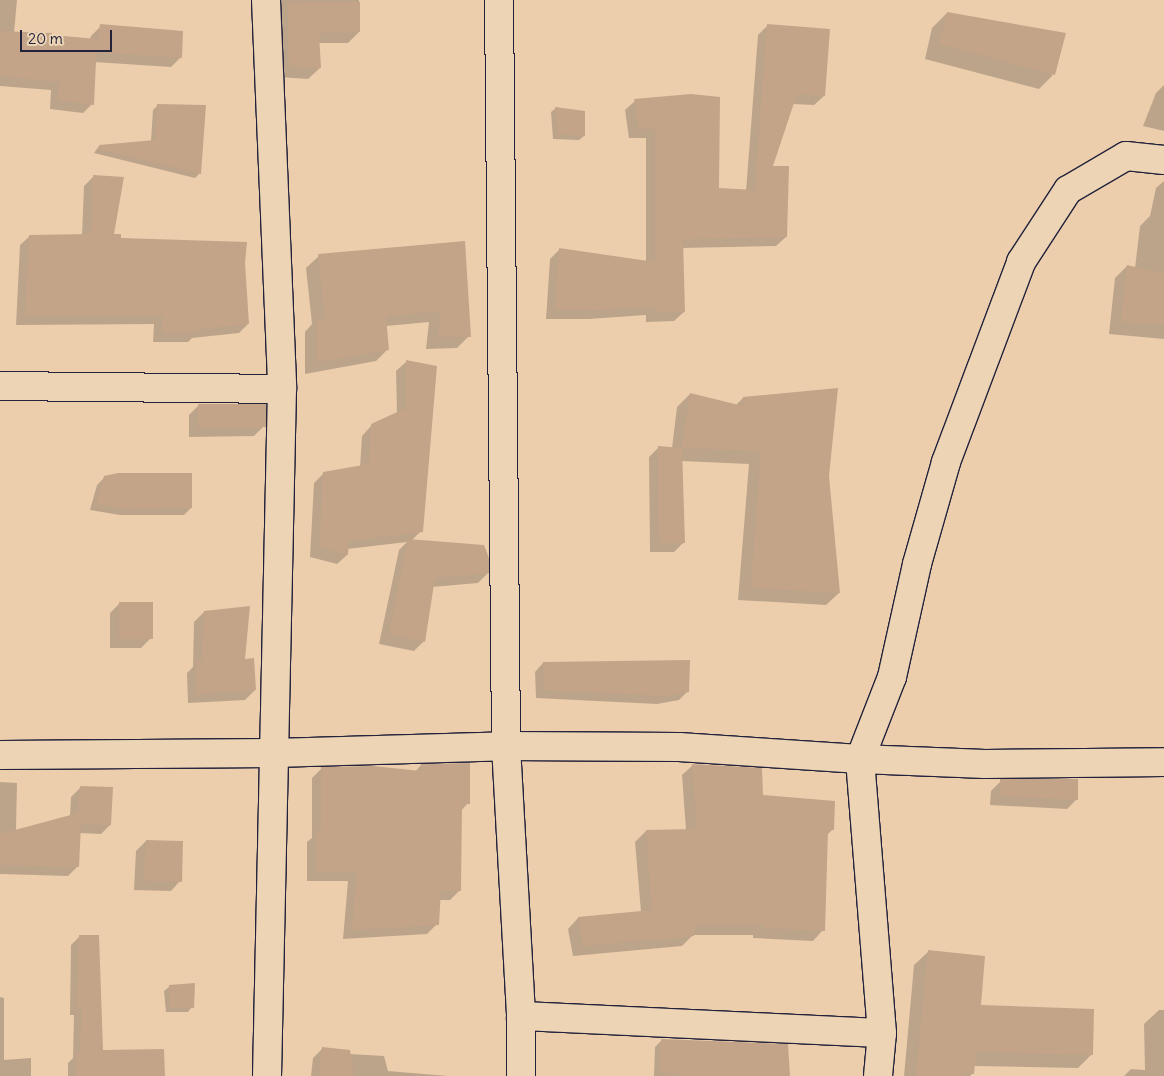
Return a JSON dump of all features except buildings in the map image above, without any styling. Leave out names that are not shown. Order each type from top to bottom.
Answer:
[{"type":"street","points":[[266,0],[282,389],[267,1076]]},
{"type":"street","points":[[500,0],[506,746],[521,1016],[521,1076]]},
{"type":"street","points":[[878,1076],[882,1033],[860,759],[892,677],[918,564],[946,462],[1021,262],[1068,190],[1126,156],[1164,160]]},
{"type":"street","points":[[0,386],[282,389]]},
{"type":"street","points":[[0,755],[274,753],[506,746],[679,747],[860,759],[985,764],[1164,762]]},
{"type":"street","points":[[521,1016],[882,1033]]}]
